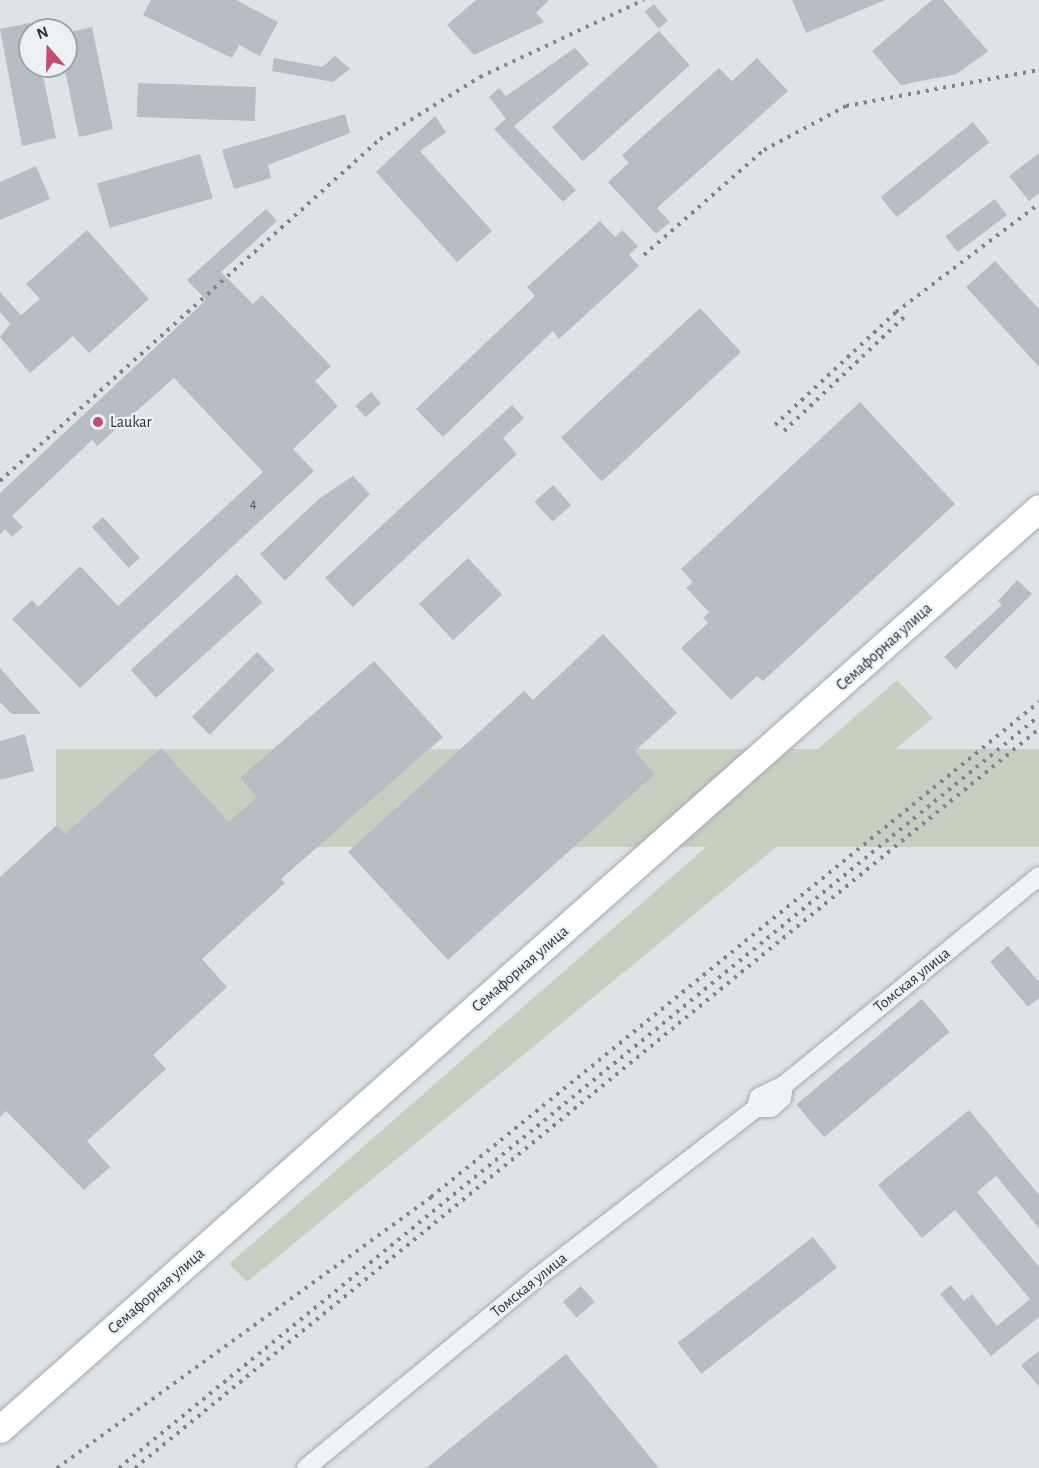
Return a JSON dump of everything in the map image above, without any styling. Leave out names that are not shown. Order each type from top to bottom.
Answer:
[{"type":"highway","name":"Семафорная улица","points":[[0,1429],[1039,508]]},
{"type":"street","name":"Томская улица","points":[[306,1468],[535,1279],[756,1108],[771,1108],[782,1098],[784,1085],[1039,876]]},
{"type":"green space","points":[[897,680],[933,718],[247,1282],[229,1264]]},
{"type":"green space","points":[[56,749],[1039,749],[1039,847],[56,847]]},
{"type":"building","points":[[151,0],[236,0],[278,22],[260,56],[239,45],[232,58],[143,15]]},
{"type":"building","points":[[476,0],[549,0],[536,13],[544,22],[474,55],[447,25]]},
{"type":"building","points":[[792,0],[885,0],[806,33]]},
{"type":"building","points":[[932,0],[943,0],[988,51],[957,74],[901,85],[872,51]]},
{"type":"building","points":[[654,4],[668,21],[659,29],[645,12]]},
{"type":"building","points":[[18,25],[18,78],[44,78],[56,138],[22,146],[0,29]]},
{"type":"building","points":[[92,27],[113,129],[79,137],[67,78],[78,78],[78,30]]},
{"type":"building","points":[[659,31],[690,65],[583,162],[552,127]]},
{"type":"building","points":[[575,48],[589,64],[514,126],[576,190],[563,202],[494,129],[506,119],[489,97],[499,88],[506,96]]},
{"type":"building","points":[[335,56],[350,69],[333,82],[272,71],[274,58],[322,67]]},
{"type":"building","points":[[757,58],[788,91],[657,208],[670,222],[656,234],[608,182],[629,163],[622,155],[719,68],[732,81]]},
{"type":"building","points":[[138,83],[256,87],[255,121],[137,117]]},
{"type":"building","points":[[345,114],[350,133],[268,165],[271,178],[234,189],[222,150]]},
{"type":"building","points":[[435,116],[446,132],[420,151],[492,231],[457,262],[376,172]]},
{"type":"building","points":[[973,122],[989,142],[897,217],[881,197]]},
{"type":"building","points":[[1039,153],[1039,193],[1029,201],[1009,176]]},
{"type":"building","points":[[200,154],[213,198],[110,228],[97,183]]},
{"type":"building","points":[[36,166],[50,199],[0,220],[0,182]]},
{"type":"building","points":[[995,199],[1007,215],[958,252],[945,236]]},
{"type":"building","points":[[266,209],[277,221],[221,272],[253,304],[262,295],[331,366],[315,381],[338,406],[293,449],[314,471],[80,688],[12,619],[32,600],[38,607],[80,566],[118,606],[263,472],[174,378],[97,446],[92,440],[12,516],[23,527],[12,537],[5,529],[0,534],[0,493],[206,300],[187,280]]},
{"type":"building","points":[[600,221],[615,237],[622,230],[638,246],[629,255],[639,266],[559,339],[553,331],[443,437],[416,409],[535,296],[527,287]]},
{"type":"building","points":[[87,230],[149,299],[89,353],[73,336],[30,373],[0,337],[10,324],[0,312],[0,292],[21,315],[40,299],[26,284]]},
{"type":"building","points":[[995,261],[1039,309],[1039,367],[966,287]]},
{"type":"building","points":[[700,308],[741,352],[602,481],[561,438]]},
{"type":"building","points":[[371,392],[381,403],[365,417],[355,406]]},
{"type":"building","points":[[860,402],[955,504],[763,681],[757,676],[731,700],[681,648],[708,623],[703,618],[709,612],[686,588],[693,582],[681,569]]},
{"type":"building","points":[[512,405],[524,418],[503,438],[517,454],[353,607],[325,578]]},
{"type":"building","points":[[353,476],[370,494],[285,581],[260,554],[319,499]]},
{"type":"building","points":[[553,485],[571,505],[552,522],[534,502]]},
{"type":"building","points":[[103,517],[140,558],[129,568],[92,527]]},
{"type":"building","points":[[468,558],[502,595],[453,640],[419,604]]},
{"type":"building","points":[[237,574],[262,602],[156,698],[131,670]]},
{"type":"building","points":[[1017,580],[1032,594],[956,669],[944,657],[1002,605],[998,601]]},
{"type":"building","points":[[603,634],[677,713],[635,751],[655,774],[448,960],[348,852],[524,691],[533,700]]},
{"type":"building","points":[[257,652],[275,670],[210,735],[192,717]]},
{"type":"building","points":[[374,661],[443,737],[281,879],[285,883],[202,959],[227,987],[153,1055],[166,1069],[87,1141],[110,1167],[84,1190],[6,1111],[0,1117],[0,877],[57,825],[65,834],[161,748],[229,822],[257,797],[240,778]]},
{"type":"building","points":[[0,668],[41,714],[12,714],[0,702]]},
{"type":"building","points":[[25,734],[34,771],[0,780],[0,741]]},
{"type":"building","points":[[1008,946],[1039,982],[1039,998],[1028,1007],[990,962]]},
{"type":"building","points":[[922,999],[950,1032],[824,1137],[796,1104]]},
{"type":"building","points":[[969,1110],[1039,1195],[1039,1228],[996,1176],[977,1192],[1039,1267],[1039,1317],[991,1356],[940,1294],[951,1285],[964,1301],[972,1294],[997,1326],[1030,1299],[955,1210],[922,1238],[878,1185]]},
{"type":"building","points":[[813,1237],[837,1268],[701,1374],[677,1343]]},
{"type":"building","points":[[581,1286],[595,1302],[577,1318],[563,1302]]},
{"type":"building","points":[[1039,1351],[1039,1387],[1021,1365]]},
{"type":"building","points":[[566,1354],[659,1468],[426,1468]]},
{"type":"railway","points":[[0,481],[380,139],[480,77],[644,0]]},
{"type":"railway","points":[[644,255],[764,150],[846,106],[1039,70]]},
{"type":"railway","points":[[775,425],[896,312],[1039,204]]},
{"type":"railway","points":[[784,431],[904,317]]},
{"type":"railway","points":[[57,1468],[431,1197],[1039,702]]},
{"type":"railway","points":[[119,1468],[1039,716]]},
{"type":"railway","points":[[135,1468],[1039,729]]},
{"type":"place","name":"Laukar","points":[[98,422]]}]
